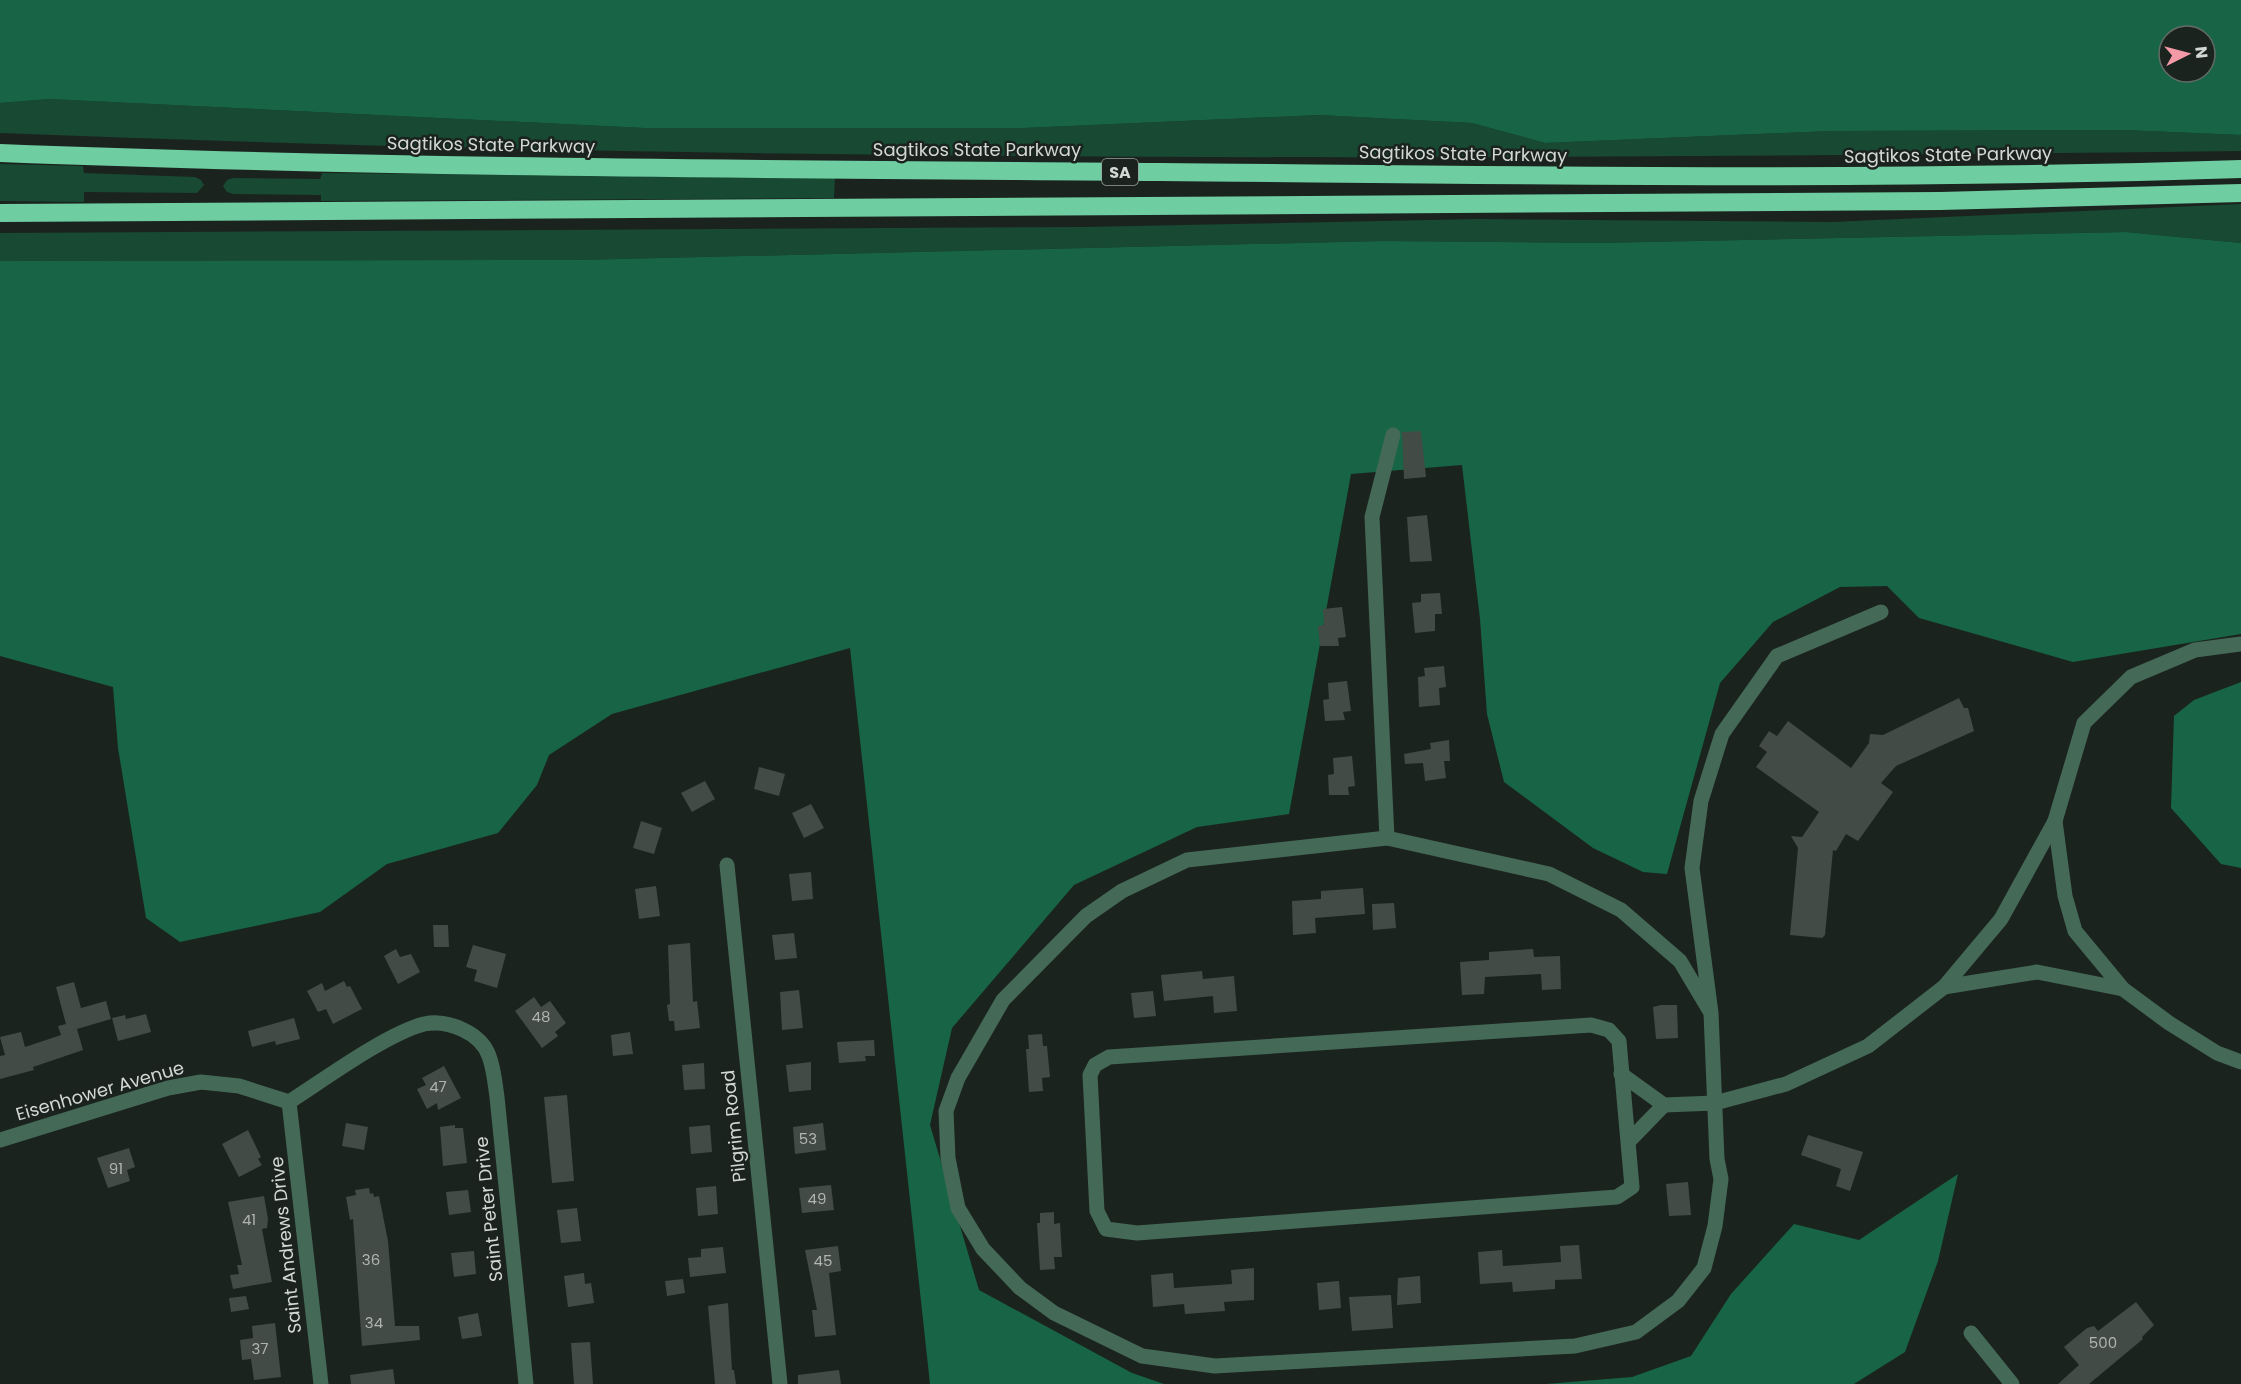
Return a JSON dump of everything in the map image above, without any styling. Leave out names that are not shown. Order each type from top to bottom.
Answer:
[{"type":"highway","name":"Sagtikos State Parkway","points":[[0,153],[227,162],[513,167],[1660,177],[1912,178],[2241,169]]},
{"type":"highway","name":"SA","points":[[0,213],[1892,201],[2241,193]]},
{"type":"street","points":[[1386,838],[1372,517],[1393,435]]},
{"type":"street","points":[[1711,1013],[1680,961],[1621,910],[1549,874],[1386,838],[1187,860],[1122,891],[1086,915],[1004,1000],[958,1078],[946,1111],[948,1158],[957,1208],[983,1249],[1020,1288],[1054,1313],[1142,1356],[1215,1366],[1575,1346],[1636,1332],[1678,1302],[1704,1268],[1715,1226],[1721,1179],[1717,1159],[1711,1013],[1692,868],[1701,801],[1722,734],[1777,656],[1881,612]]},
{"type":"street","points":[[1621,1074],[1664,1105],[1715,1103],[1786,1084],[1868,1046],[1944,987],[2001,919],[2055,821],[2084,723],[2131,677],[2195,650],[2241,644]]},
{"type":"street","points":[[2055,821],[2065,896],[2075,931],[2123,989],[2217,1053],[2241,1062]]},
{"type":"street","name":"Pilgrim Road","points":[[727,864],[780,1384]]},
{"type":"street","points":[[1944,987],[2037,972],[2123,989]]},
{"type":"street","name":"Saint Peter Drive","points":[[289,1102],[404,1031],[427,1023],[452,1026],[474,1035],[489,1055],[497,1097],[526,1384]]},
{"type":"street","points":[[1591,1026],[1609,1030],[1619,1041],[1621,1074],[1632,1187],[1617,1197],[1137,1233],[1106,1229],[1097,1212],[1090,1075],[1095,1065],[1109,1057],[1591,1026]]},
{"type":"street","name":"Eisenhower Avenue","points":[[0,1140],[168,1088],[201,1082],[239,1086],[289,1102]]},
{"type":"street","name":"Saint Andrews Drive","points":[[289,1102],[321,1384]]},
{"type":"street","points":[[1629,1141],[1664,1105]]},
{"type":"street","points":[[1971,1333],[2012,1384]]},
{"type":"green space","points":[[0,0],[2241,0],[2241,135],[2125,130],[1830,131],[1545,143],[1472,123],[1319,115],[1024,128],[644,128],[49,99],[0,103]]},
{"type":"green space","points":[[49,99],[644,128],[1024,128],[1319,115],[1472,123],[1545,143],[1830,131],[2125,130],[2241,135],[2241,151],[1681,156],[1120,157],[560,150],[0,133],[0,103]]},
{"type":"green space","points":[[0,164],[83,166],[84,173],[195,177],[204,185],[197,193],[84,192],[84,202],[0,201]]},
{"type":"green space","points":[[322,173],[835,178],[834,198],[321,201],[321,195],[233,194],[227,192],[223,186],[227,180],[233,178],[320,179]]},
{"type":"green space","points":[[2241,204],[2241,243],[2126,232],[1598,243],[1383,241],[577,260],[0,261],[0,233],[1083,227],[1478,219],[1832,222]]},
{"type":"green space","points":[[2126,232],[2241,243],[2241,634],[2073,662],[1919,618],[1887,586],[1840,587],[1773,622],[1720,683],[1667,874],[1643,872],[1593,848],[1504,782],[1487,714],[1480,619],[1462,465],[1351,474],[1289,814],[1197,827],[1074,885],[952,1028],[930,1125],[979,1290],[1132,1373],[1164,1384],[930,1384],[850,648],[612,714],[549,755],[537,785],[498,833],[387,864],[320,912],[180,942],[146,918],[118,748],[113,687],[0,656],[0,261],[577,260],[1383,241],[1598,243]]},
{"type":"green space","points":[[2241,682],[2241,868],[2221,864],[2171,808],[2174,716],[2194,700]]},
{"type":"green space","points":[[1958,1174],[1938,1261],[1905,1352],[1854,1384],[1546,1384],[1632,1377],[1691,1356],[1731,1294],[1794,1224],[1859,1240]]},
{"type":"building","points":[[1421,431],[1426,477],[1404,479],[1402,432]]},
{"type":"building","points":[[1427,515],[1432,561],[1410,562],[1407,517]]},
{"type":"building","points":[[1440,593],[1442,614],[1435,614],[1435,631],[1415,633],[1412,603],[1421,602],[1421,594]]},
{"type":"building","points":[[1342,607],[1346,637],[1338,638],[1339,646],[1320,646],[1318,626],[1324,625],[1323,609]]},
{"type":"building","points":[[1444,666],[1446,687],[1439,688],[1440,705],[1419,707],[1418,677],[1425,676],[1424,668]]},
{"type":"building","points":[[1347,681],[1351,711],[1343,712],[1345,720],[1325,721],[1323,700],[1329,699],[1328,683]]},
{"type":"building","points":[[1959,698],[1964,708],[1968,708],[1974,731],[1896,766],[1881,783],[1893,792],[1858,841],[1846,834],[1836,851],[1833,850],[1825,935],[1822,938],[1790,935],[1798,848],[1791,836],[1802,837],[1819,812],[1756,767],[1767,752],[1759,746],[1769,731],[1777,736],[1788,721],[1851,768],[1869,743],[1870,734],[1883,735]]},
{"type":"building","points":[[1449,740],[1450,761],[1444,761],[1446,778],[1425,781],[1423,763],[1405,764],[1404,754],[1431,749],[1430,743]]},
{"type":"building","points":[[1352,756],[1355,786],[1348,787],[1349,795],[1329,795],[1328,775],[1334,774],[1333,758]]},
{"type":"building","points":[[759,767],[785,774],[779,796],[754,789]]},
{"type":"building","points":[[705,781],[715,799],[692,812],[681,793]]},
{"type":"building","points":[[811,804],[824,828],[804,838],[792,813]]},
{"type":"building","points":[[641,821],[662,828],[654,854],[633,848]]},
{"type":"building","points":[[811,872],[813,899],[792,901],[789,874]]},
{"type":"building","points":[[656,886],[660,916],[639,919],[635,889]]},
{"type":"building","points":[[1363,888],[1365,914],[1315,918],[1316,933],[1293,935],[1292,901],[1321,899],[1321,891]]},
{"type":"building","points":[[1394,903],[1396,928],[1373,930],[1372,904]]},
{"type":"building","points":[[433,925],[448,925],[449,947],[434,947]]},
{"type":"building","points":[[794,933],[797,958],[775,960],[772,935]]},
{"type":"building","points":[[690,943],[693,1002],[697,1001],[700,1028],[675,1031],[674,1021],[669,1021],[667,1005],[670,1004],[668,945]]},
{"type":"building","points":[[473,945],[506,954],[497,988],[474,981],[477,970],[466,967]]},
{"type":"building","points":[[396,949],[400,957],[411,954],[420,972],[398,984],[384,956]]},
{"type":"building","points":[[1533,949],[1534,957],[1560,956],[1561,989],[1542,990],[1541,974],[1485,977],[1484,994],[1462,995],[1460,962],[1489,960],[1489,952]]},
{"type":"building","points":[[1202,971],[1203,979],[1234,976],[1237,1011],[1214,1013],[1213,996],[1164,1001],[1161,975]]},
{"type":"building","points":[[344,981],[347,987],[350,986],[362,1009],[333,1024],[326,1009],[318,1012],[307,991],[322,983],[325,991]]},
{"type":"building","points":[[74,982],[81,1008],[106,1001],[111,1019],[77,1029],[83,1050],[33,1067],[34,1070],[0,1079],[0,1056],[5,1055],[0,1037],[21,1032],[25,1047],[61,1035],[58,1026],[66,1024],[56,987]]},
{"type":"building","points":[[799,990],[803,1028],[782,1030],[780,992]]},
{"type":"building","points":[[1153,991],[1156,1016],[1134,1018],[1131,993]]},
{"type":"building","points":[[534,997],[541,1007],[550,1001],[566,1023],[555,1032],[558,1036],[542,1048],[515,1011]]},
{"type":"building","points":[[1677,1005],[1678,1038],[1656,1039],[1653,1007]]},
{"type":"building","points":[[146,1014],[151,1032],[118,1041],[112,1018],[125,1015],[126,1019]]},
{"type":"building","points":[[294,1018],[300,1039],[276,1045],[275,1041],[252,1047],[248,1031]]},
{"type":"building","points":[[630,1032],[633,1054],[613,1056],[611,1035]]},
{"type":"building","points":[[1042,1034],[1043,1046],[1047,1046],[1050,1077],[1042,1078],[1043,1091],[1029,1092],[1026,1049],[1029,1049],[1028,1035]]},
{"type":"building","points":[[874,1040],[875,1056],[865,1056],[866,1061],[839,1063],[837,1042]]},
{"type":"building","points":[[811,1062],[811,1090],[789,1092],[786,1065]]},
{"type":"building","points":[[704,1063],[705,1089],[684,1090],[682,1065]]},
{"type":"building","points":[[444,1066],[461,1098],[438,1110],[437,1103],[427,1109],[417,1089],[426,1085],[422,1078]]},
{"type":"building","points":[[567,1095],[574,1181],[552,1183],[544,1097]]},
{"type":"building","points":[[346,1123],[368,1127],[364,1150],[342,1146]]},
{"type":"building","points":[[823,1123],[826,1150],[795,1154],[793,1127]]},
{"type":"building","points":[[455,1125],[455,1128],[463,1128],[467,1163],[443,1166],[440,1127]]},
{"type":"building","points":[[710,1125],[712,1152],[691,1154],[689,1127]]},
{"type":"building","points":[[248,1130],[261,1157],[258,1159],[262,1165],[239,1177],[222,1144]]},
{"type":"building","points":[[1808,1135],[1863,1152],[1850,1191],[1836,1186],[1841,1169],[1801,1155]]},
{"type":"building","points":[[129,1148],[135,1167],[127,1170],[130,1181],[108,1188],[97,1158]]},
{"type":"building","points":[[1688,1182],[1691,1215],[1669,1216],[1666,1184]]},
{"type":"building","points":[[831,1185],[834,1210],[802,1213],[799,1188]]},
{"type":"building","points":[[716,1186],[718,1214],[698,1216],[696,1188]]},
{"type":"building","points":[[369,1188],[370,1194],[373,1193],[374,1197],[379,1196],[388,1241],[395,1326],[419,1326],[420,1340],[362,1346],[353,1219],[350,1220],[346,1197],[356,1195],[355,1190]]},
{"type":"building","points":[[468,1190],[471,1212],[449,1215],[446,1192]]},
{"type":"building","points":[[264,1196],[268,1219],[267,1228],[262,1229],[272,1282],[233,1289],[230,1275],[239,1274],[237,1265],[242,1265],[228,1202]]},
{"type":"building","points":[[577,1208],[581,1241],[561,1243],[557,1210]]},
{"type":"building","points":[[1054,1212],[1054,1224],[1060,1223],[1062,1257],[1054,1257],[1055,1269],[1040,1270],[1037,1223],[1040,1223],[1040,1213]]},
{"type":"building","points":[[1579,1245],[1582,1279],[1555,1280],[1555,1289],[1513,1292],[1512,1282],[1480,1284],[1478,1252],[1502,1250],[1503,1266],[1561,1262],[1560,1246]]},
{"type":"building","points":[[838,1246],[841,1271],[829,1273],[836,1335],[815,1337],[812,1310],[817,1310],[805,1250]]},
{"type":"building","points":[[723,1247],[726,1273],[690,1277],[688,1258],[701,1257],[701,1249]]},
{"type":"building","points":[[474,1251],[476,1274],[454,1277],[451,1253]]},
{"type":"building","points":[[1254,1268],[1254,1300],[1224,1302],[1225,1311],[1185,1314],[1184,1304],[1153,1307],[1151,1275],[1173,1273],[1174,1288],[1232,1284],[1231,1270]]},
{"type":"building","points":[[584,1273],[585,1284],[591,1283],[594,1303],[568,1307],[564,1276]]},
{"type":"building","points":[[1420,1276],[1421,1303],[1397,1305],[1398,1278]]},
{"type":"building","points":[[683,1279],[685,1293],[667,1296],[665,1281]]},
{"type":"building","points":[[1339,1281],[1341,1308],[1319,1310],[1317,1283]]},
{"type":"building","points":[[1391,1295],[1393,1328],[1352,1331],[1349,1297]]},
{"type":"building","points":[[246,1296],[249,1309],[231,1312],[229,1298]]},
{"type":"building","points":[[2136,1302],[2154,1325],[2142,1337],[2143,1339],[2089,1384],[2058,1384],[2079,1365],[2064,1347],[2087,1328],[2094,1326],[2098,1331]]},
{"type":"building","points":[[728,1303],[732,1370],[734,1370],[736,1384],[715,1384],[708,1306]]},
{"type":"building","points":[[478,1313],[482,1336],[462,1339],[458,1317]]},
{"type":"building","points":[[275,1323],[281,1377],[254,1380],[251,1359],[242,1360],[240,1340],[253,1338],[252,1326]]},
{"type":"building","points":[[590,1342],[593,1384],[574,1384],[571,1343]]},
{"type":"building","points":[[393,1369],[395,1384],[351,1384],[350,1375]]},
{"type":"building","points":[[839,1370],[841,1384],[798,1384],[798,1375]]}]
